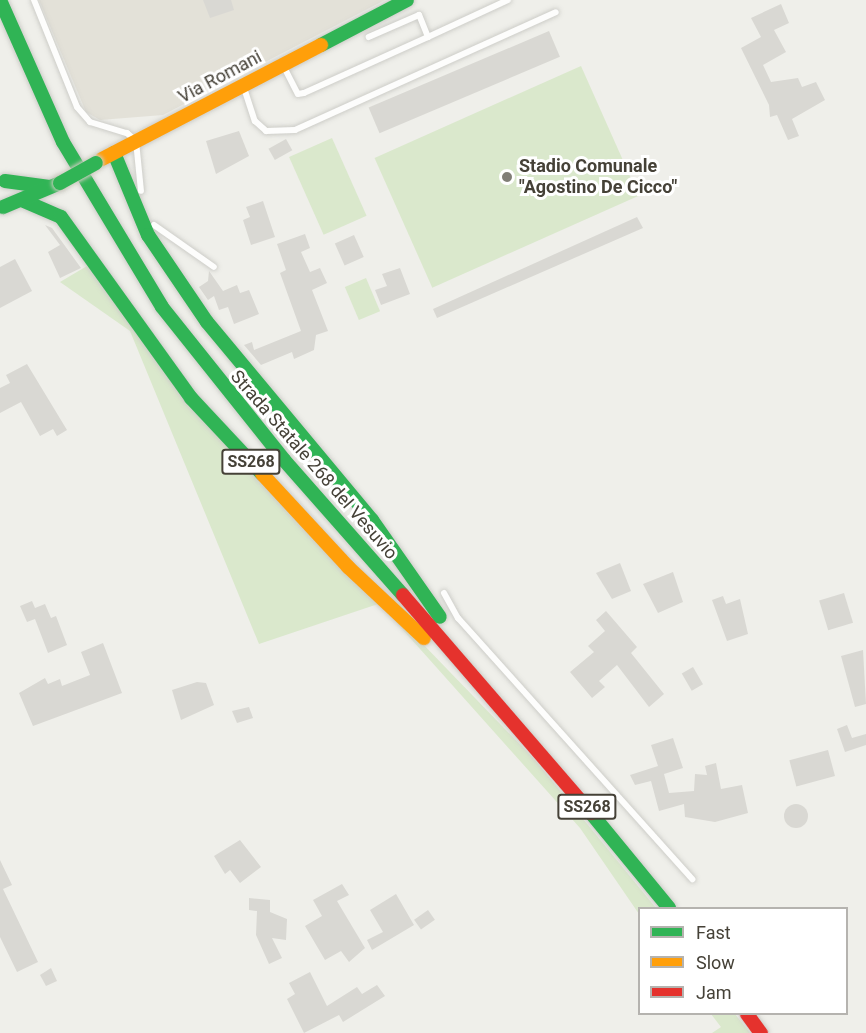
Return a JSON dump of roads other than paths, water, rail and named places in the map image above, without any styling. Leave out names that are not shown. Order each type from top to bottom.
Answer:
[{"type":"main road","name":"Strada Statale 268 del Vesuvio","points":[[0,0],[63,142],[162,308],[284,460],[492,696],[667,907]]},
{"type":"main road","name":"Via Romani","points":[[1,208],[24,201],[407,0]]},
{"type":"main road","name":"SS268","points":[[114,153],[148,235],[200,313],[387,539],[460,641],[492,696]]},
{"type":"main road","points":[[1,208],[8,195],[3,178],[55,185]]},
{"type":"main road","name":"SS268","points":[[24,201],[61,217],[191,398],[348,567],[502,708]]},
{"type":"main road","points":[[748,1015],[761,1033]]},
{"type":"lane","points":[[34,0],[77,107],[90,122],[127,132],[136,141],[140,186],[150,221],[214,267]]},
{"type":"lane","points":[[283,64],[294,89],[304,93],[508,0]]},
{"type":"lane","points":[[243,85],[255,121],[266,131],[295,130],[556,12]]},
{"type":"lane","points":[[369,37],[419,15],[428,37]]},
{"type":"lane","points":[[444,593],[458,618],[692,879]]},
{"type":"place","name":"Stadio Comunale \"Agostino De Cicco\"","points":[[507,177]]}]
